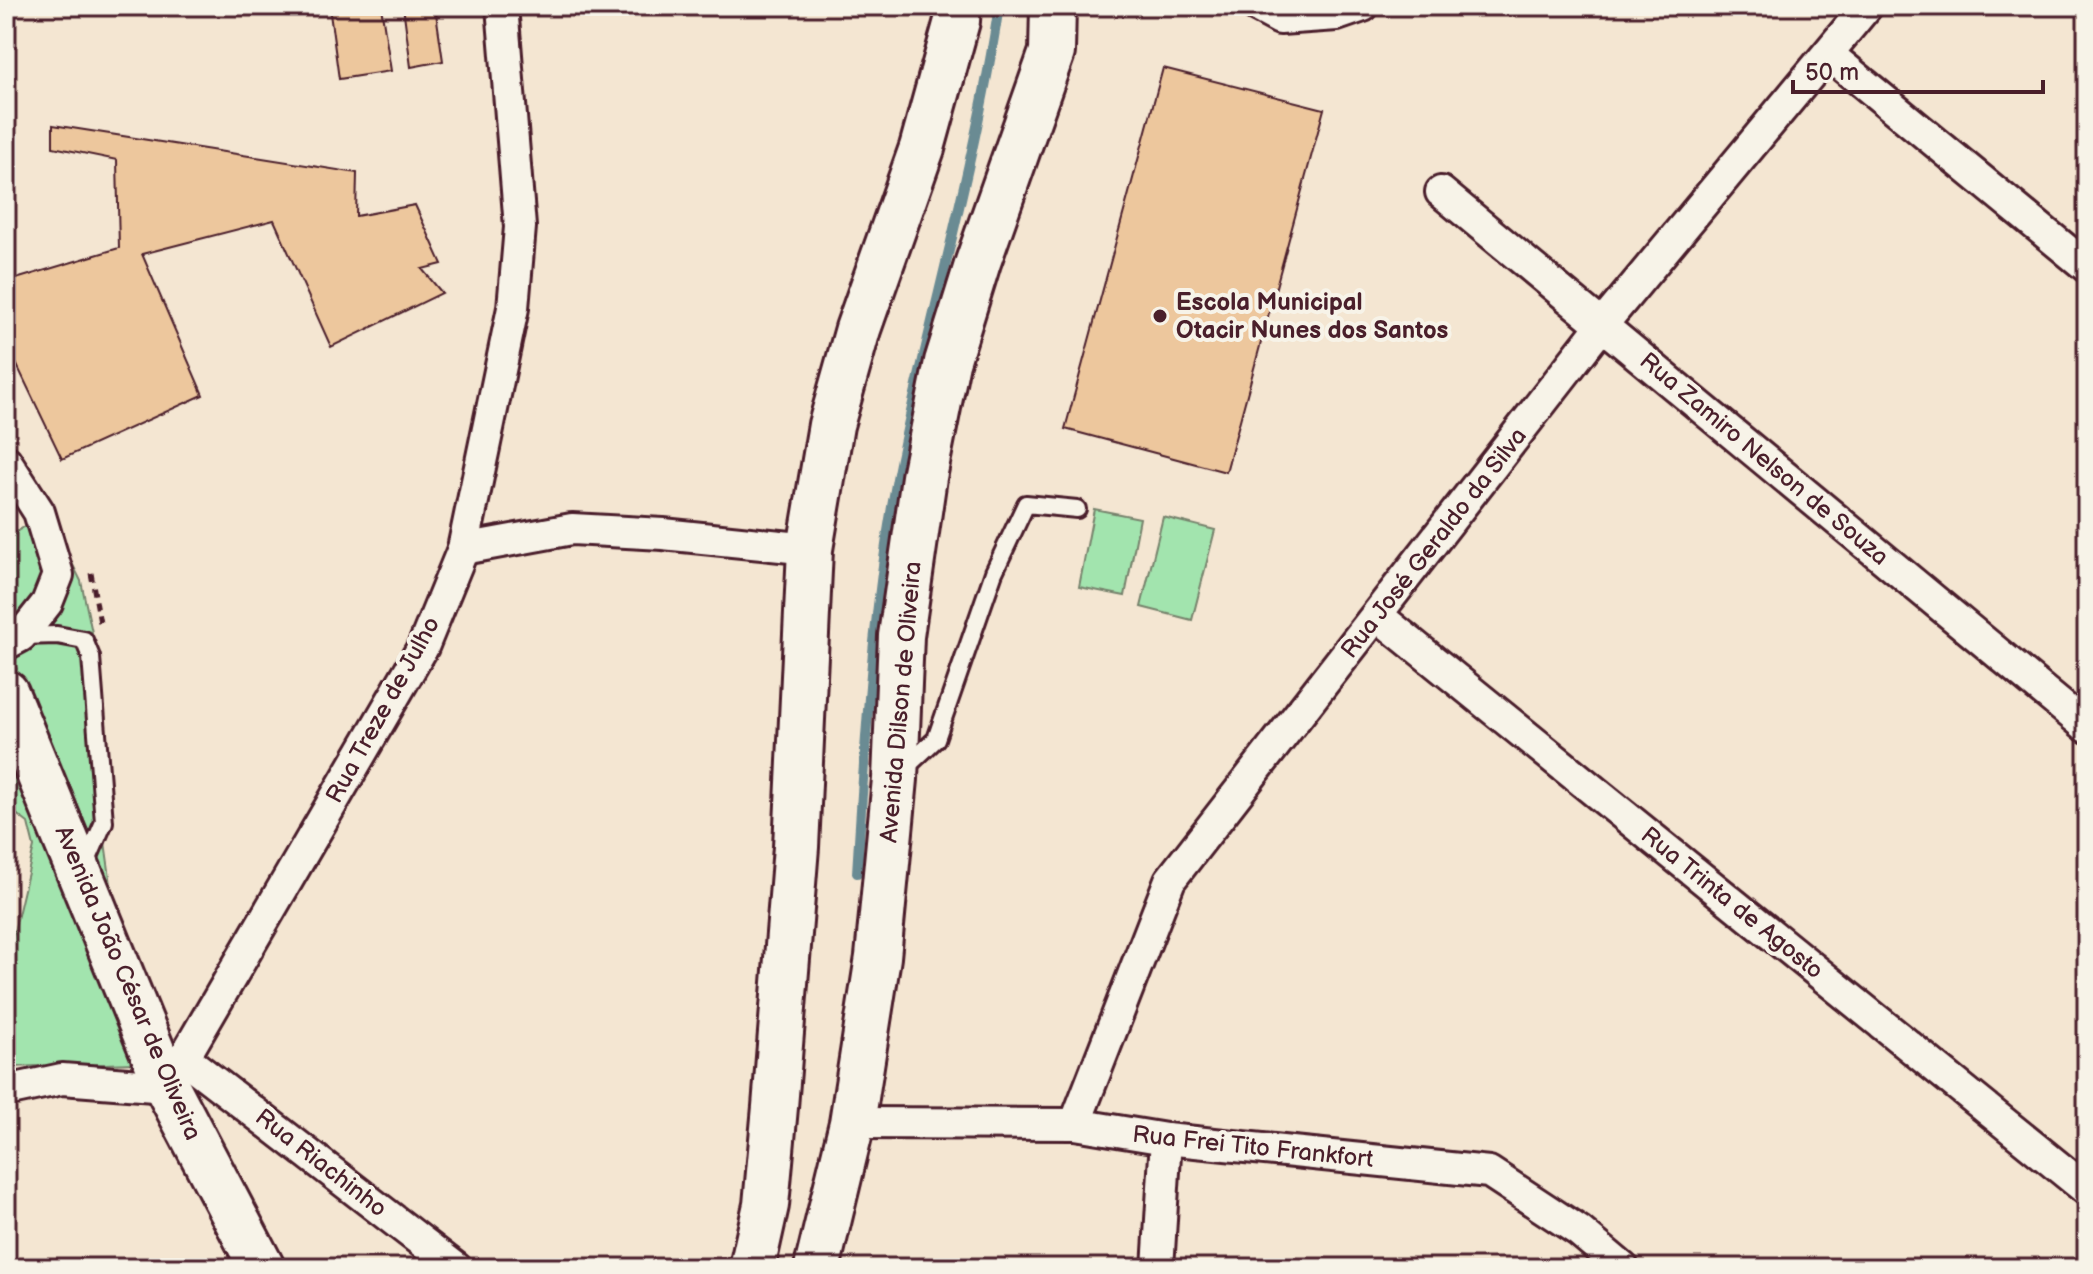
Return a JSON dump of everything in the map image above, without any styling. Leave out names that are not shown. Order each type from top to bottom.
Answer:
[{"type":"main road","points":[[752,1268],[766,1205],[796,847],[810,549],[831,425],[858,329],[922,148],[957,21],[958,6]]},
{"type":"main road","name":"Avenida Dilson de Oliveira","points":[[817,1268],[852,1123],[878,957],[895,779],[901,636],[924,477],[944,377],[978,262],[1052,52],[1053,6]]},
{"type":"main road","name":"Avenida João César de Oliveira","points":[[6,693],[80,877],[176,1073],[262,1268]]},
{"type":"street","name":"Rua Treze de Julho","points":[[176,1073],[423,647],[463,549],[513,308],[520,227],[502,6]]},
{"type":"street","points":[[1256,6],[1280,19],[1337,15],[1363,6]]},
{"type":"street","name":"Rua José Geraldo da Silva","points":[[1075,1124],[1170,880],[1602,325],[1867,6]]},
{"type":"street","points":[[1828,54],[2087,267]]},
{"type":"street","name":"Rua Zamiro Nelson de Souza","points":[[1441,192],[2087,727]]},
{"type":"street","points":[[6,461],[39,512],[58,575],[47,603],[13,640]]},
{"type":"street","points":[[463,549],[572,529],[663,534],[810,549]]},
{"type":"street","name":"Rua Trinta de Agosto","points":[[1378,616],[2087,1190]]},
{"type":"street","points":[[6,1091],[62,1079],[176,1073]]},
{"type":"street","name":"Rua Riachinho","points":[[176,1073],[456,1268]]},
{"type":"street","name":"Rua Frei Tito Frankfort","points":[[852,1123],[1075,1124],[1166,1139],[1489,1172],[1579,1231],[1623,1268]]},
{"type":"street","points":[[1158,1268],[1166,1139]]},
{"type":"lane","points":[[895,779],[936,739],[994,572],[1026,504],[1077,509]]},
{"type":"lane","points":[[13,640],[57,635],[84,640],[91,657],[104,822],[80,877]]},
{"type":"green space","points":[[1094,509],[1140,518],[1125,596],[1079,587]]},
{"type":"green space","points":[[47,513],[81,581],[103,684],[105,842],[136,1063],[8,1067],[6,1070],[6,966],[34,847],[28,823],[6,806],[6,683],[17,669],[6,648],[6,538]]},
{"type":"green space","points":[[1163,517],[1215,530],[1192,620],[1141,607]]},
{"type":"building","points":[[329,6],[381,6],[391,71],[339,79]]},
{"type":"building","points":[[403,6],[435,6],[443,61],[411,67]]},
{"type":"building","points":[[1163,68],[1324,109],[1226,472],[1065,429]]},
{"type":"building","points":[[53,125],[357,173],[356,216],[415,205],[442,264],[422,269],[442,293],[331,347],[274,220],[142,254],[203,395],[62,459],[16,363],[6,351],[6,282],[119,248],[117,160],[53,147]]},
{"type":"waterway","points":[[857,873],[873,655],[894,492],[968,169],[999,6]]},
{"type":"place","name":"Escola Municipal Otacir Nunes dos Santos","points":[[1160,316]]}]
